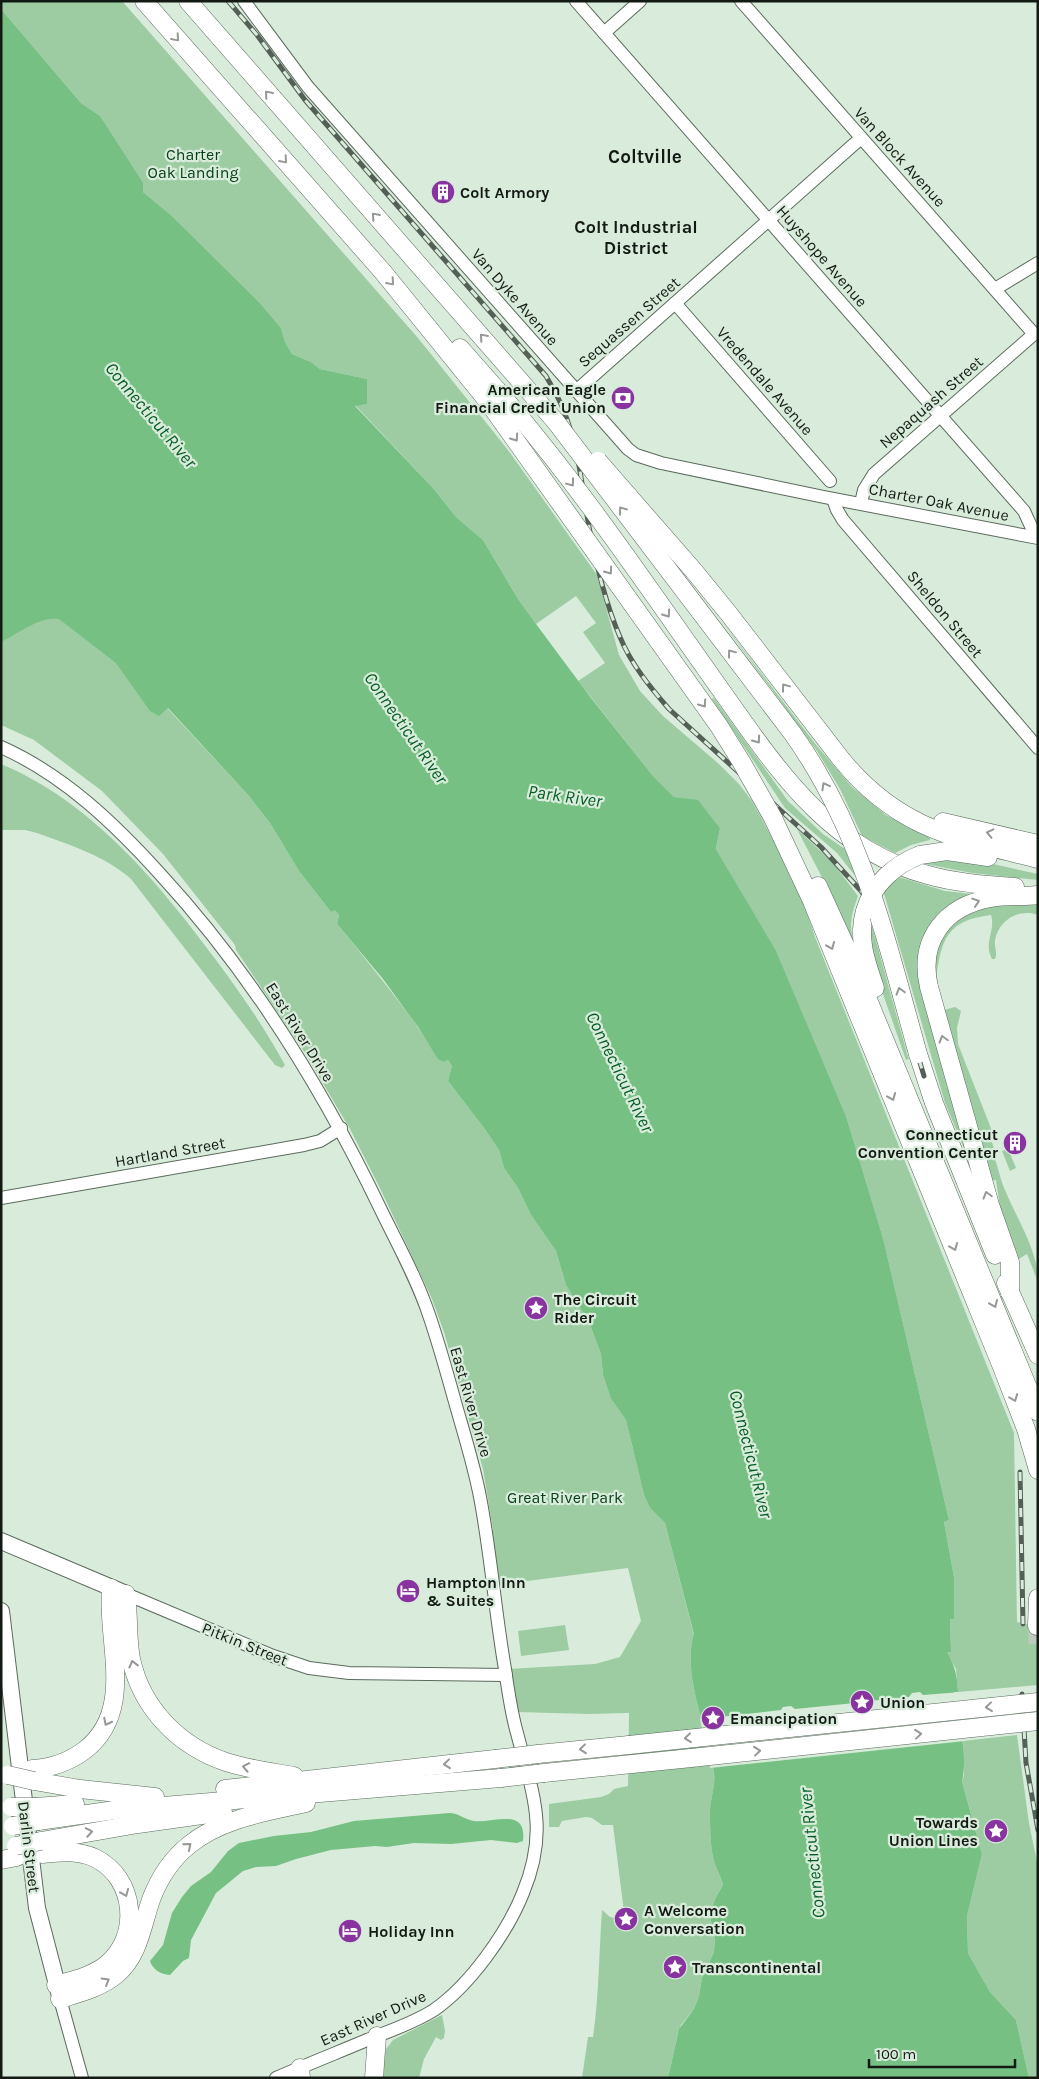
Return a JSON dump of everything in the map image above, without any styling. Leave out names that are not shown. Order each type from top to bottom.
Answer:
[{"type":"highway","points":[[144,1],[350,234],[438,337],[492,394],[532,431],[603,525],[795,790],[826,821],[853,841],[892,862],[929,876],[974,884],[1038,890]]},
{"type":"highway","points":[[188,1],[556,422],[793,734],[819,774],[848,829],[868,881],[934,1103],[1010,1293],[1038,1356]]},
{"type":"highway","points":[[492,394],[723,732],[773,818],[784,825],[792,836],[1002,1367],[1026,1429],[1038,1470]]},
{"type":"highway","points":[[556,422],[571,431],[694,571],[858,779],[886,804],[920,824],[968,841],[1038,859]]},
{"type":"highway","points":[[858,779],[869,783],[901,806],[927,817],[953,825],[1038,844]]},
{"type":"highway","points":[[900,1082],[904,1073],[902,1064],[862,949],[861,929],[871,895],[882,880],[902,864],[920,855],[937,851],[953,851],[1038,866]]},
{"type":"highway","points":[[1010,1293],[1010,1262],[990,1205],[929,987],[926,960],[929,945],[936,931],[948,917],[960,908],[993,897],[1038,895]]},
{"type":"highway","points":[[818,899],[850,956],[900,1082],[1038,1412]]},
{"type":"highway","points":[[33,1774],[56,1766],[77,1755],[97,1738],[109,1718],[114,1701],[115,1680],[110,1611],[119,1591]]},
{"type":"highway","points":[[119,1591],[135,1673],[148,1701],[168,1727],[190,1745],[227,1762],[311,1779]]},
{"type":"highway","points":[[1037,1626],[1038,1598]]},
{"type":"highway","points":[[7,1827],[37,1814],[155,1797],[538,1754],[1038,1702]]},
{"type":"highway","points":[[6,1806],[37,1814],[106,1811],[501,1778],[1038,1721]]},
{"type":"highway","points":[[4,1771],[33,1774],[80,1788],[155,1797]]},
{"type":"highway","points":[[9,1853],[41,1848],[157,1821],[421,1790],[501,1778]]},
{"type":"highway","points":[[58,1992],[99,1985],[123,1968],[136,1948],[152,1898],[160,1881],[172,1862],[189,1845],[203,1835],[230,1822],[306,1803]]},
{"type":"highway","points":[[41,1848],[87,1855],[100,1862],[111,1870],[120,1882],[129,1905],[130,1921],[127,1935],[113,1959],[94,1973],[58,1992]]},
{"type":"highway","points":[[374,2078],[377,2036]]},
{"type":"main road","name":"Pitkin Street","points":[[1,1541],[119,1591]]},
{"type":"main road","name":"Darlin Street","points":[[1,1611],[30,1863],[40,1924],[58,1992]]},
{"type":"street","name":"Huyshope Avenue","points":[[576,1],[1024,511],[1037,538]]},
{"type":"street","points":[[604,33],[640,1]]},
{"type":"street","name":"Van Block Avenue","points":[[741,1],[1034,334]]},
{"type":"street","name":"Van Dyke Avenue","points":[[250,3],[308,87],[628,449],[636,455],[661,463],[834,499]]},
{"type":"street","name":"Sequassen Street","points":[[576,391],[862,138]]},
{"type":"street","points":[[995,288],[1038,264]]},
{"type":"street","name":"Vredendale Avenue","points":[[675,303],[830,480]]},
{"type":"street","name":"Nepaquash Street","points":[[862,503],[864,490],[874,474],[1034,334]]},
{"type":"street","name":"Charter Oak Avenue","points":[[834,499],[1037,538]]},
{"type":"street","name":"Sheldon Street","points":[[834,499],[837,510],[843,520],[1038,748]]},
{"type":"street","name":"East River Drive","points":[[1,747],[42,769],[88,803],[130,842],[212,934],[263,1003],[340,1128],[417,1284],[433,1327],[478,1488],[506,1676],[516,1729],[538,1814],[537,1844],[529,1879],[506,1926],[485,1957],[458,1989],[430,2012],[300,2073],[276,2078]]},
{"type":"street","name":"Hartland Street","points":[[1,1198],[304,1145],[320,1141],[340,1128]]},
{"type":"street","name":"Pitkin Street","points":[[119,1591],[272,1656],[309,1668],[349,1673],[506,1676]]},
{"type":"street","name":"Darlin Street","points":[[58,1992],[83,2077]]},
{"type":"green space","name":"Charter Oak Landing","points":[[1,1],[122,1],[418,338],[508,450],[597,575],[619,655],[640,691],[663,716],[719,764],[739,784],[752,801],[805,905],[815,937],[1014,1433],[1017,1622],[1038,1627],[1038,1685],[958,1692],[956,1669],[946,1652],[951,1651],[950,1618],[954,1618],[954,1577],[944,1522],[949,1520],[883,1238],[846,1116],[776,952],[716,849],[720,828],[698,801],[674,797],[653,776],[578,681],[605,663],[583,632],[596,623],[576,596],[536,624],[518,599],[483,540],[456,517],[433,488],[355,405],[367,404],[367,379],[320,369],[311,362],[292,354],[285,342],[281,328],[260,303],[171,215],[143,192],[100,116],[81,103],[1,9]]},
{"type":"green space","name":"Great River Park","points":[[1,516],[156,696],[249,796],[270,823],[299,871],[331,912],[335,909],[339,915],[337,924],[407,1012],[434,1050],[444,1062],[448,1060],[452,1066],[448,1081],[499,1150],[504,1168],[518,1188],[531,1215],[556,1251],[566,1285],[589,1322],[601,1354],[603,1375],[611,1399],[626,1420],[644,1495],[650,1508],[665,1523],[694,1635],[691,1651],[693,1685],[714,1773],[710,1811],[711,1840],[714,1861],[723,1885],[711,1911],[711,1921],[715,1937],[714,1952],[702,1978],[699,1996],[694,2009],[681,2025],[678,2033],[668,2078],[582,2078],[588,2037],[593,2037],[595,2021],[602,1910],[610,1917],[625,1920],[613,1825],[602,1825],[592,1818],[586,1817],[562,1821],[559,1827],[549,1827],[549,1804],[601,1797],[609,1794],[614,1789],[628,1786],[629,1713],[516,1712],[507,1669],[595,1664],[620,1657],[641,1621],[628,1568],[496,1585],[489,1531],[493,1530],[483,1469],[444,1332],[432,1299],[350,1129],[305,1053],[236,950],[235,945],[163,854],[102,791],[34,740],[1,725]]},
{"type":"green space","points":[[719,618],[817,746],[852,787],[886,815],[930,838],[930,840],[911,845],[895,853],[862,836],[840,789],[817,751]]},
{"type":"green space","points":[[714,698],[788,801],[823,834],[845,849],[856,877],[837,853],[785,808],[712,699]]},
{"type":"green space","points":[[1,764],[34,780],[65,800],[94,822],[147,874],[194,931],[244,998],[285,1065],[282,1068],[275,1065],[131,879],[99,858],[62,842],[25,830],[1,830]]},
{"type":"green space","points":[[797,829],[833,863],[858,896],[851,919],[854,942],[851,944],[830,893]]},
{"type":"green space","points":[[970,859],[1038,874],[1038,880],[972,873],[920,863],[922,860]]},
{"type":"green space","points":[[896,876],[945,891],[972,894],[925,938],[968,1158],[945,1103],[883,890]]},
{"type":"green space","points":[[1038,903],[1038,915],[1024,913],[1005,921],[995,940],[995,959],[992,959],[989,947],[992,926],[991,915],[964,922],[955,927],[948,935],[940,954],[936,980],[934,956],[938,941],[959,916],[992,905]]},
{"type":"green space","points":[[870,919],[909,1059],[906,1060],[868,951]]},
{"type":"green space","points":[[955,1007],[961,1011],[957,1028],[958,1044],[994,1136],[990,1137],[994,1148],[991,1150],[1003,1185],[1031,1246],[1035,1258],[1038,1282],[1027,1254],[1017,1260],[1000,1207],[996,1180],[991,1181],[944,1010]]},
{"type":"green space","points":[[1008,1149],[1016,1168],[1010,1171],[1002,1151]]},
{"type":"green space","points":[[565,1625],[569,1650],[521,1656],[518,1631]]},
{"type":"green space","points":[[1017,1735],[1029,1823],[1038,1867],[1038,2078],[1029,2078],[1016,2020],[990,1992],[968,1953],[967,1916],[982,1854],[962,1782],[964,1775],[963,1741]]},
{"type":"green space","points":[[442,2015],[445,2031],[444,2038],[441,2040],[436,2037],[424,2059],[419,2078],[380,2078],[386,2049],[393,2040]]},
{"type":"shaded area","points":[[1,9],[81,103],[100,116],[143,183],[143,192],[171,215],[260,303],[281,328],[285,342],[292,354],[311,362],[320,369],[367,379],[367,404],[355,406],[433,488],[456,517],[483,540],[518,599],[536,624],[591,698],[653,776],[674,797],[698,800],[720,828],[716,849],[776,951],[846,1116],[883,1238],[949,1520],[944,1522],[954,1577],[954,1619],[950,1619],[951,1652],[947,1652],[954,1667],[957,1680],[958,1692],[954,1692],[964,1760],[962,1782],[982,1854],[967,1916],[968,1953],[990,1992],[1016,2020],[1029,2078],[668,2078],[679,2029],[694,2009],[699,1996],[702,1978],[714,1952],[715,1937],[711,1921],[711,1911],[723,1885],[714,1861],[711,1840],[710,1811],[714,1773],[693,1685],[691,1650],[694,1634],[665,1523],[650,1508],[644,1495],[626,1420],[611,1399],[603,1375],[601,1354],[589,1322],[566,1285],[556,1251],[531,1215],[518,1188],[504,1168],[499,1150],[448,1081],[452,1066],[448,1060],[444,1062],[438,1059],[418,1027],[383,979],[337,924],[339,915],[335,910],[331,912],[299,871],[270,823],[249,796],[168,708],[159,716],[150,711],[116,663],[59,619],[37,622],[1,642]]},
{"type":"shaded area","points":[[449,1813],[474,1821],[515,1820],[523,1830],[523,1841],[517,1843],[491,1840],[451,1844],[414,1843],[387,1847],[375,1846],[331,1850],[276,1866],[256,1867],[243,1871],[216,1893],[191,1940],[189,1958],[183,1961],[170,1975],[157,1971],[151,1964],[150,1961],[163,1945],[172,1913],[182,1897],[191,1886],[211,1872],[228,1851],[239,1843],[274,1836],[311,1832],[354,1821]]},
{"type":"pier","points":[[920,1692],[923,1695],[961,1692],[957,1695],[965,1741],[710,1768],[700,1719],[706,1718],[709,1714],[717,1714],[720,1717],[781,1710],[783,1707],[791,1706],[795,1709],[855,1703],[858,1699],[866,1698],[869,1701],[909,1697],[912,1693]]},
{"type":"tunnel","points":[[1037,1626],[1038,1649]]},
{"type":"railway","points":[[228,1],[257,35],[305,100],[546,376],[561,405],[573,438],[589,527],[602,583],[624,647],[648,684],[669,709],[821,847],[862,892],[879,925],[924,1076]]},
{"type":"railway","points":[[1020,1472],[1023,1624]]},
{"type":"railway","points":[[1022,1694],[1026,1763],[1038,1830]]},
{"type":"place","name":"Colt Armory","points":[[443,192]]},
{"type":"place","name":"American Eagle Financial Credit Union","points":[[623,398]]},
{"type":"place","name":"Connecticut Convention Center","points":[[1015,1143]]},
{"type":"place","name":"The Circuit Rider","points":[[536,1308]]},
{"type":"place","name":"Hampton Inn & Suites","points":[[408,1591]]},
{"type":"place","name":"Union","points":[[862,1702]]},
{"type":"place","name":"Emancipation","points":[[713,1718]]},
{"type":"place","name":"Towards Union Lines","points":[[996,1831]]},
{"type":"place","name":"A Welcome Conversation","points":[[626,1919]]},
{"type":"place","name":"Holiday Inn","points":[[350,1931]]},
{"type":"place","name":"Transcontinental","points":[[675,1967]]},
{"type":"district","name":"Coltville","points":[[645,157]]},
{"type":"district","name":"Colt Industrial District","points":[[636,237]]},
{"type":"water label","name":"Connecticut River","points":[[151,415]]},
{"type":"water label","name":"Connecticut River","points":[[406,728]]},
{"type":"water label","name":"Park River","points":[[565,796]]},
{"type":"water label","name":"Connecticut River","points":[[620,1072]]},
{"type":"water label","name":"Connecticut River","points":[[751,1454]]},
{"type":"water label","name":"Connecticut River","points":[[812,1853]]}]
